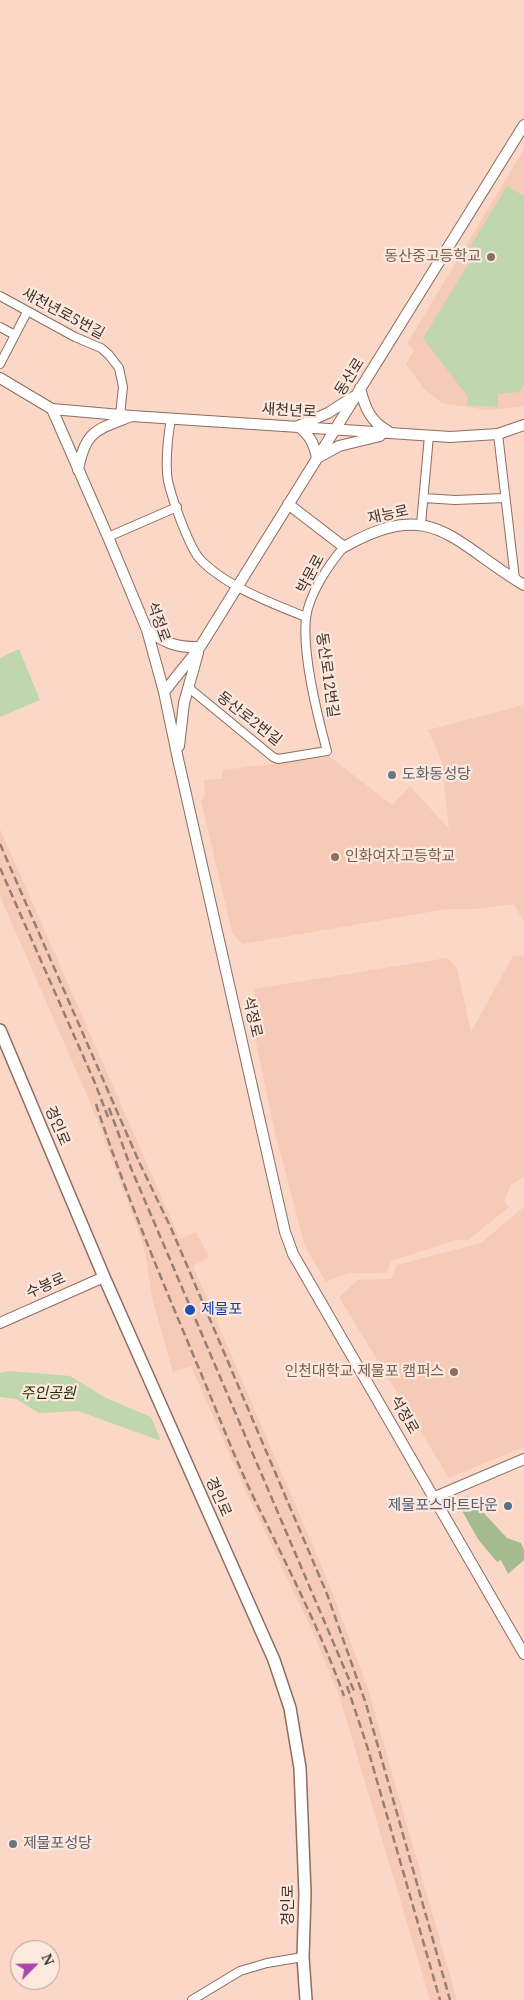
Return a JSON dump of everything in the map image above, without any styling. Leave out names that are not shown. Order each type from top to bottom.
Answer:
[{"type":"main road","name":"동산로","points":[[164,692],[200,647],[524,126]]},
{"type":"main road","points":[[0,378],[52,409]]},
{"type":"main road","points":[[359,391],[369,415],[377,426],[391,433],[339,446],[317,458],[310,436],[298,426],[328,413],[359,391]]},
{"type":"main road","name":"새천년로","points":[[52,409],[170,419],[430,436],[498,434],[524,426]]},
{"type":"main road","name":"석정로","points":[[52,409],[147,630],[164,692],[285,1232],[293,1254],[524,1654]]},
{"type":"main road","points":[[78,471],[81,453],[90,437],[106,426],[132,416]]},
{"type":"main road","points":[[288,504],[344,547]]},
{"type":"main road","name":"재능로","points":[[344,547],[380,529],[421,524],[449,534],[519,582]]},
{"type":"main road","points":[[147,630],[168,644],[179,647],[200,647],[183,710],[178,759]]},
{"type":"main road","name":"경인로","points":[[0,1030],[104,1277],[274,1660],[290,1708],[300,1768],[305,1894],[303,1957],[306,2000]]},
{"type":"main road","name":"수봉로","points":[[0,1323],[104,1277]]},
{"type":"main road","points":[[435,1497],[524,1459]]},
{"type":"street","name":"새천년로5번길","points":[[0,296],[27,312],[101,348],[109,355],[119,368],[123,387],[120,415]]},
{"type":"street","points":[[0,364],[27,312]]},
{"type":"street","points":[[0,327],[14,335]]},
{"type":"street","name":"동산로12번길","points":[[170,419],[166,471],[177,507],[196,554],[212,569],[238,586],[277,606],[306,616],[312,687],[327,751]]},
{"type":"street","points":[[498,434],[505,498],[519,582]]},
{"type":"street","points":[[421,524],[430,436]]},
{"type":"street","points":[[424,498],[455,500],[505,498]]},
{"type":"street","points":[[108,537],[177,507]]},
{"type":"street","name":"박문로","points":[[306,616],[316,588],[326,570],[344,547]]},
{"type":"street","name":"동산로2번길","points":[[189,688],[273,757],[278,759],[327,751]]},
{"type":"street","points":[[192,2000],[240,1971],[267,1963],[303,1957]]},
{"type":"shaded area","name":"동산중고등학교","points":[[524,149],[524,406],[487,410],[442,403],[424,389],[406,364],[414,350],[407,344]]},
{"type":"shaded area","name":"인화여자고등학교","points":[[524,705],[524,921],[513,904],[474,909],[447,909],[242,944],[232,932],[201,801],[205,795],[204,780],[222,779],[223,770],[330,757],[392,805],[410,786],[449,829],[442,762],[428,730]]},
{"type":"shaded area","points":[[0,829],[180,1239],[196,1232],[209,1257],[193,1266],[328,1581],[368,1689],[457,2000],[430,2000],[339,1695],[312,1630],[248,1496],[191,1366],[173,1372],[153,1301],[143,1243],[93,1109],[0,896]]},
{"type":"shaded area","points":[[513,956],[524,956],[524,1176],[511,1185],[504,1201],[509,1207],[468,1240],[455,1240],[391,1261],[387,1273],[348,1273],[326,1282],[305,1246],[275,1133],[249,1010],[255,993],[254,989],[447,958],[457,968],[471,1032]]},
{"type":"shaded area","name":"인천대학교 제물포 캠퍼스","points":[[524,1207],[524,1447],[449,1478],[339,1297],[358,1280],[391,1279],[397,1265],[481,1243]]},
{"type":"green space","name":"동산중고등학교","points":[[507,186],[524,196],[524,385],[519,392],[498,394],[498,407],[467,405],[468,397],[423,338],[474,255],[468,250]]},
{"type":"green space","points":[[19,649],[40,700],[0,717],[0,658]]},
{"type":"green space","name":"주인공원","points":[[10,1371],[70,1376],[106,1398],[151,1417],[161,1441],[78,1411],[39,1413],[16,1399],[0,1397],[0,1373]]},
{"type":"green space","points":[[468,1496],[507,1538],[521,1543],[524,1550],[524,1560],[508,1574],[501,1560],[497,1562],[478,1539],[460,1507],[464,1497]]},
{"type":"railway","points":[[0,844],[140,1164],[171,1228],[327,1594],[366,1704],[450,2000]]},
{"type":"railway","points":[[0,868],[95,1083],[108,1117]]},
{"type":"railway","points":[[96,1104],[144,1235],[230,1443],[250,1490],[312,1617],[344,1696]]},
{"type":"railway","points":[[109,1108],[131,1168],[354,1691]]},
{"type":"railway","points":[[347,1686],[367,1746],[440,2000]]},
{"type":"place","name":"동산중고등학교","points":[[491,257]]},
{"type":"place","name":"도화동성당","points":[[392,775]]},
{"type":"place","name":"인화여자고등학교","points":[[335,857]]},
{"type":"place","name":"제물포","points":[[190,1310]]},
{"type":"place","name":"인천대학교 제물포 캠퍼스","points":[[454,1372]]},
{"type":"place","name":"제물포스마트타운","points":[[508,1506]]},
{"type":"place","name":"제물포성당","points":[[13,1844]]}]
